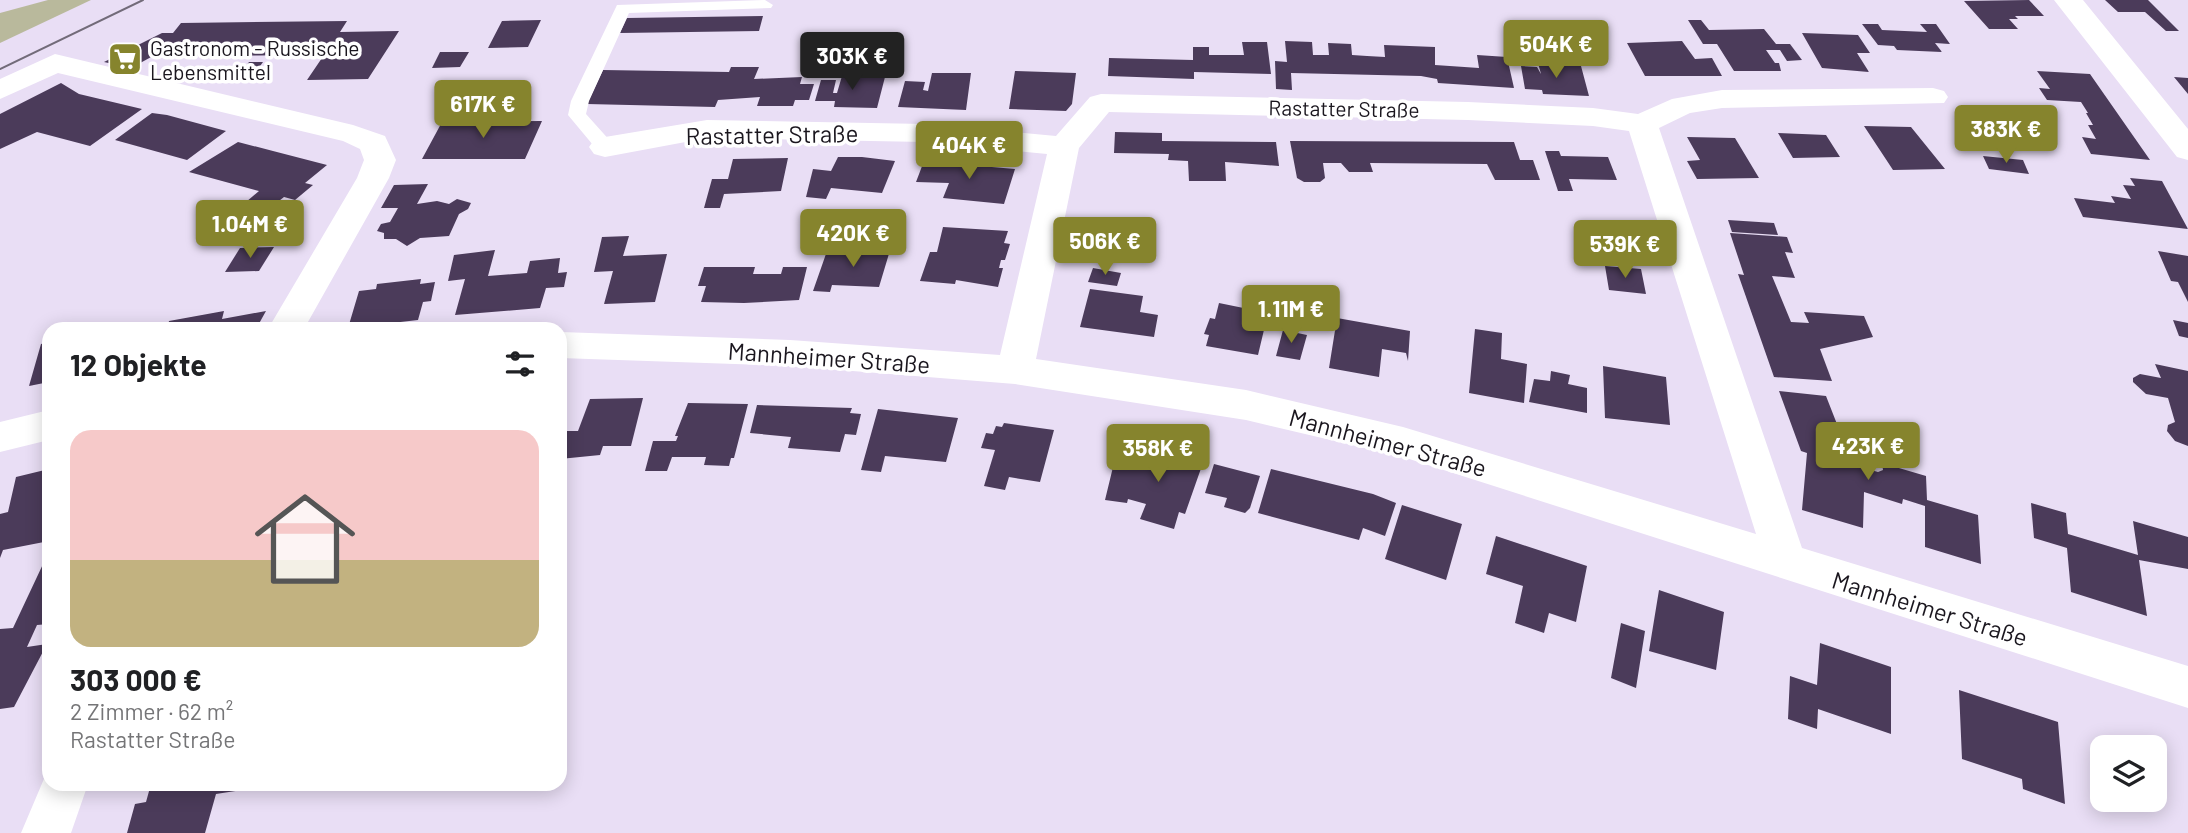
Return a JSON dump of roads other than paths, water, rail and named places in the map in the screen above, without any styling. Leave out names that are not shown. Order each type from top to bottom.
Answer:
[{"type":"street","points":[[2068,0],[2101,37],[2188,150]]},
{"type":"street","points":[[0,90],[55,63],[353,134],[374,143],[380,160],[373,178],[290,322]]},
{"type":"street","points":[[1786,564],[1642,124],[1683,105],[1722,99],[1933,97]]},
{"type":"street","name":"Rastatter Straße","points":[[1015,370],[1065,146],[1101,103],[1468,111],[1593,117],[1642,124]]},
{"type":"street","name":"Rastatter Straße","points":[[605,147],[708,130],[925,133],[1065,146]]},
{"type":"street","name":"Mannheimer Straße","points":[[567,345],[790,353],[1015,370],[1246,405],[1403,442],[1786,564],[2188,687]]},
{"type":"street","points":[[0,437],[42,427]]},
{"type":"street","points":[[46,833],[61,791]]},
{"type":"lane","points":[[605,147],[577,115],[580,101],[623,8],[765,5]]},
{"type":"tram line","points":[[0,69],[143,0]]},
{"type":"place","name":"Gastronom - Russische Lebensmittel","points":[[125,59]]}]
